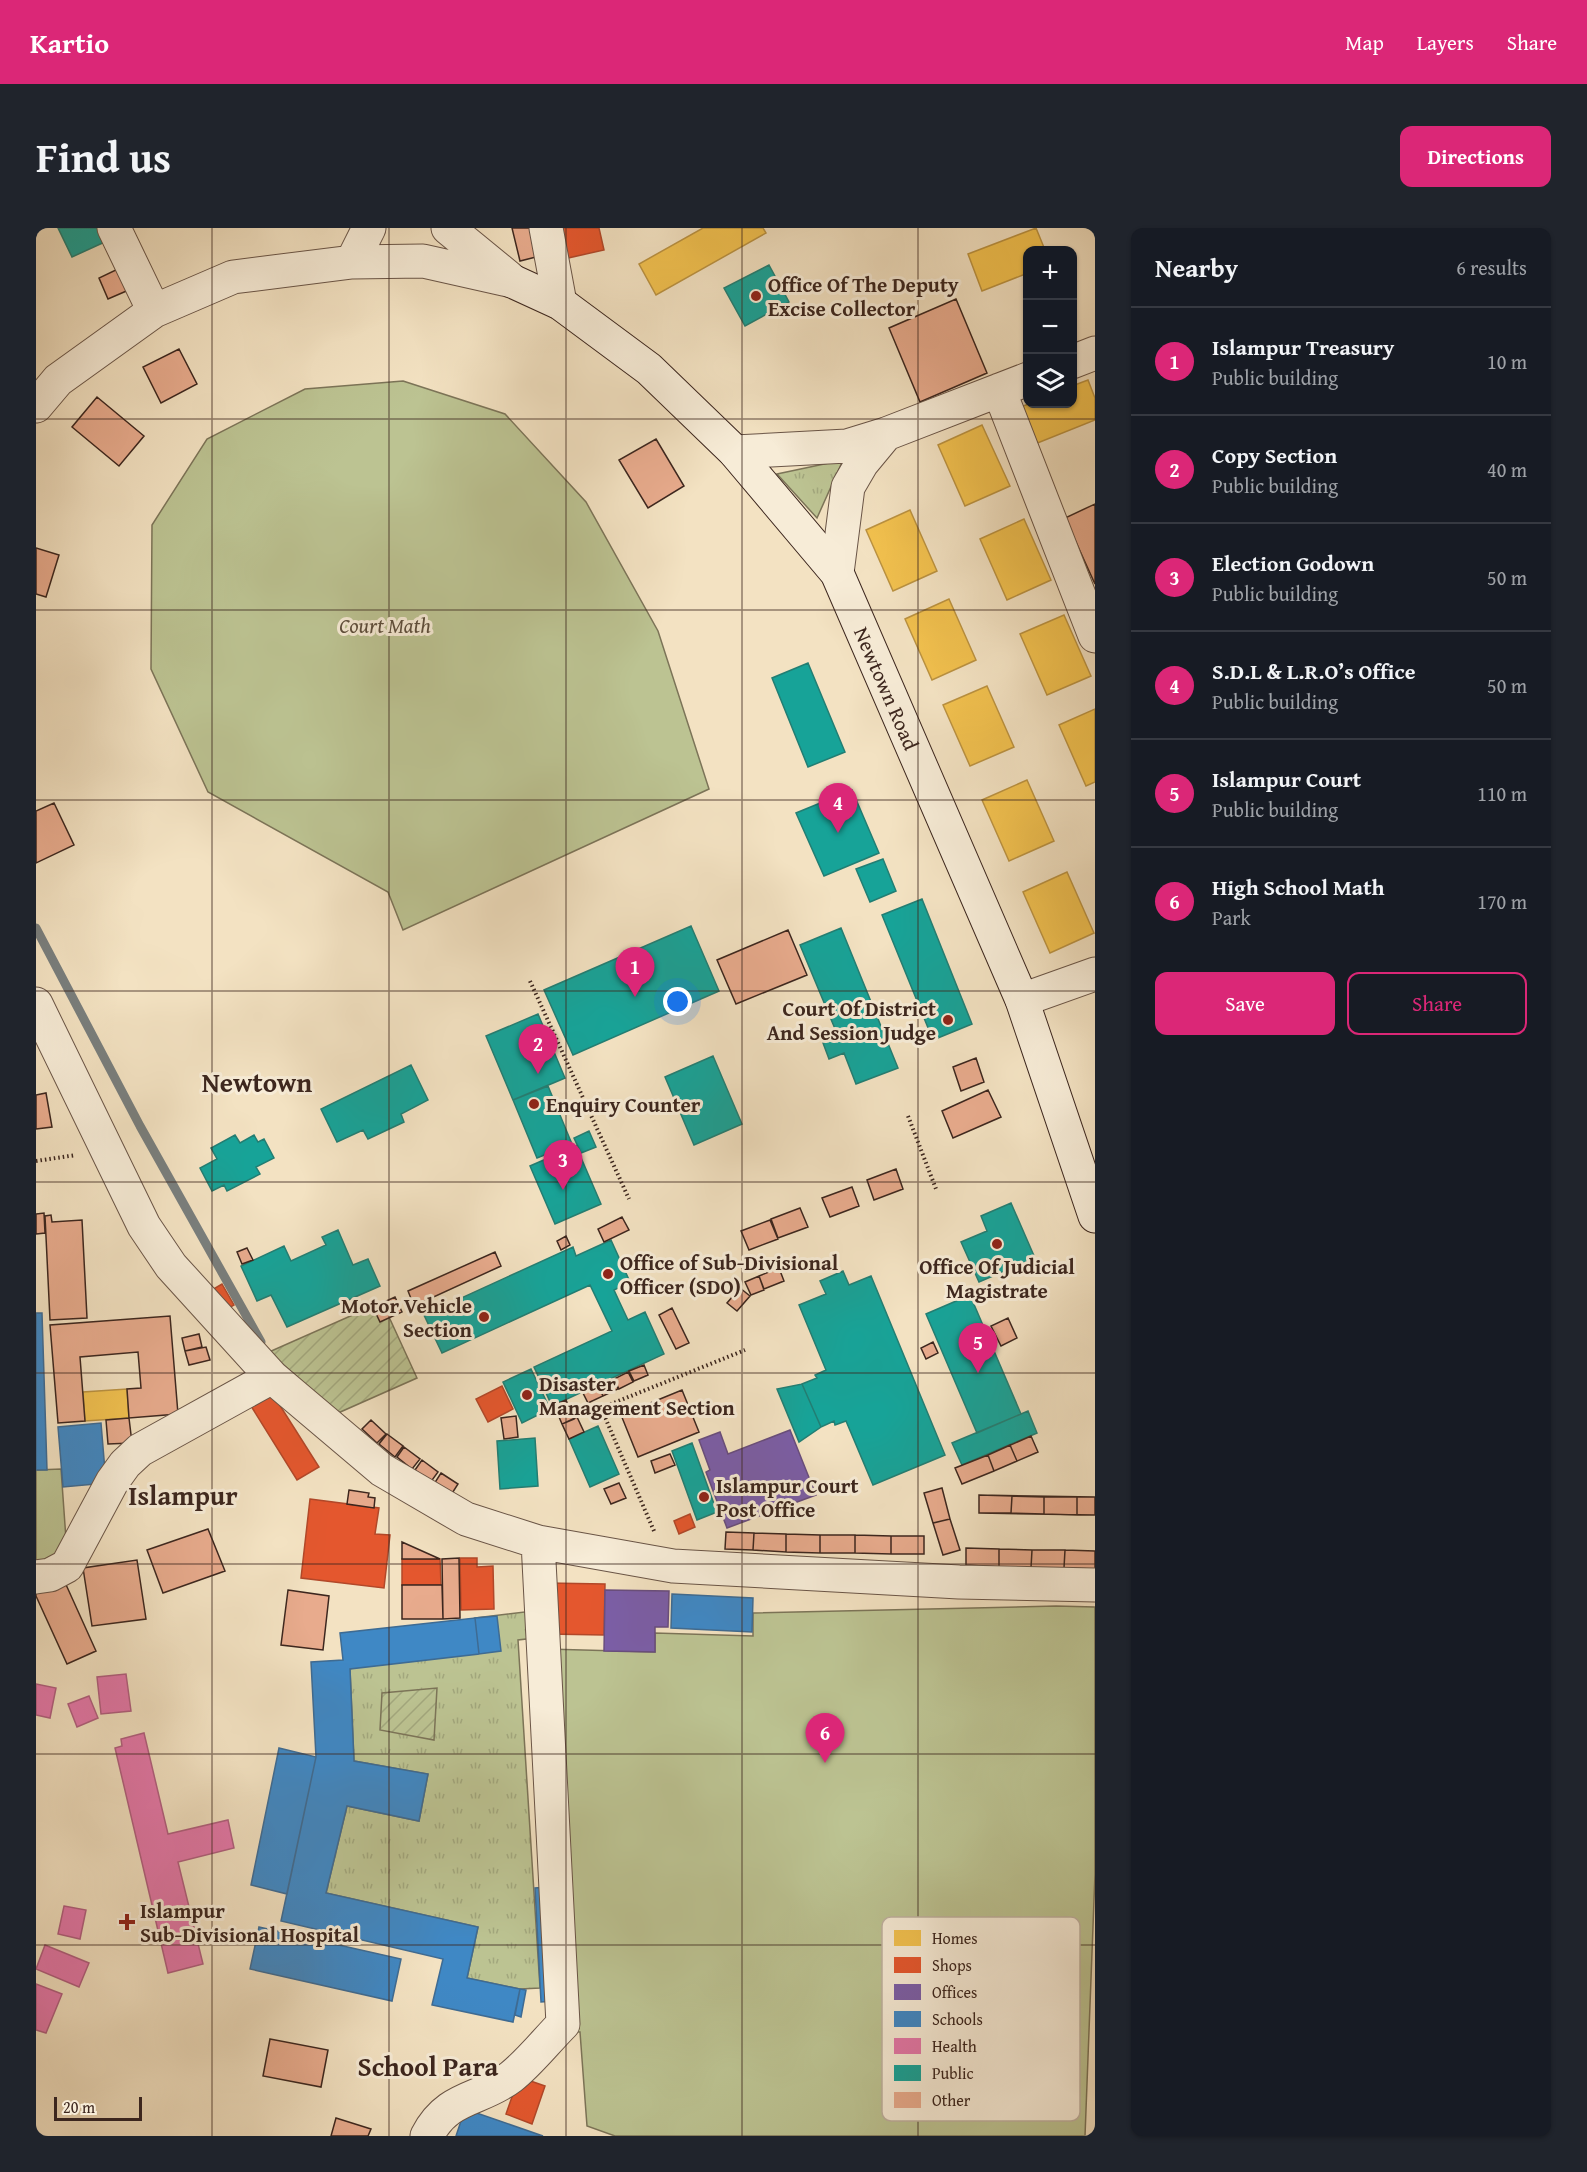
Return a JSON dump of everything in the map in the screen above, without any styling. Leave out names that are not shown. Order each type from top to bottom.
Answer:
[{"type":"street","points":[[114,228],[154,311]]},
{"type":"street","points":[[352,262],[369,228]]},
{"type":"street","points":[[448,228],[512,281]]},
{"type":"street","points":[[546,228],[560,303]]},
{"type":"street","points":[[36,406],[58,380],[154,311],[233,277],[352,262],[423,261],[512,281]]},
{"type":"street","name":"Newtown Road","points":[[512,281],[560,303],[649,369],[735,452],[837,573],[1022,1000],[1095,1216]]},
{"type":"street","points":[[1077,360],[1095,353]]},
{"type":"street","points":[[735,452],[847,446],[886,434],[1013,385],[1095,636]]},
{"type":"street","points":[[837,573],[848,487],[862,463],[886,434]]},
{"type":"street","points":[[1022,1000],[1095,974]]},
{"type":"street","points":[[36,1004],[144,1226],[157,1248],[190,1288],[272,1377],[382,1470],[466,1519],[538,1542],[668,1565],[959,1582],[1095,1585]]},
{"type":"street","points":[[36,1578],[50,1575],[67,1566],[112,1482],[124,1464],[140,1450],[272,1377]]},
{"type":"street","points":[[427,2136],[435,2119],[459,2102],[512,2077],[563,2024],[538,1542]]},
{"type":"path","points":[[530,981],[629,1199]]},
{"type":"path","points":[[908,1116],[936,1189]]},
{"type":"path","points":[[36,1161],[87,1153]]},
{"type":"path","points":[[668,1565],[601,1408],[745,1350]]},
{"type":"green space","name":"Court Math","points":[[403,381],[505,414],[586,502],[658,631],[709,789],[403,930],[388,892],[208,792],[151,669],[152,525],[207,439],[305,389]]},
{"type":"green space","points":[[843,460],[817,518],[777,474]]},
{"type":"green space","points":[[373,1306],[380,1321],[389,1317],[417,1378],[338,1413],[269,1352]]},
{"type":"green space","points":[[61,1469],[66,1539],[56,1560],[36,1568],[36,1470]]},
{"type":"green space","points":[[1095,1607],[1095,1874],[1085,2136],[615,2136],[587,2126],[580,2032],[570,2032],[547,1649],[655,1652],[655,1633],[753,1636],[753,1613]]},
{"type":"green space","points":[[533,1611],[535,1638],[518,1640],[540,1988],[520,1989],[467,1978],[478,1927],[326,1893],[347,1806],[419,1821],[428,1774],[354,1761],[350,1669],[475,1618]]},
{"type":"green space","points":[[437,1688],[434,1740],[380,1730],[382,1693]]},
{"type":"building: Homes","points":[[703,228],[763,228],[766,233],[656,295],[639,264]]},
{"type":"building: Homes","points":[[1036,228],[1043,246],[1023,246],[1023,275],[982,291],[968,254]]},
{"type":"building: Homes","points":[[1088,380],[1095,398],[1095,420],[1035,444],[1020,407],[1077,408],[1077,384]]},
{"type":"building: Homes","points":[[982,425],[1010,486],[965,506],[938,445]]},
{"type":"building: Homes","points":[[910,510],[937,571],[893,591],[866,530]]},
{"type":"building: Homes","points":[[1024,519],[1051,580],[1007,600],[980,539]]},
{"type":"building: Homes","points":[[949,599],[976,660],[932,680],[905,619]]},
{"type":"building: Homes","points":[[1064,615],[1091,676],[1047,695],[1020,634]]},
{"type":"building: Homes","points":[[987,686],[1014,747],[970,766],[943,705]]},
{"type":"building: Homes","points":[[1095,709],[1095,782],[1086,786],[1059,725]]},
{"type":"building: Homes","points":[[1027,780],[1054,841],[1009,861],[982,800]]},
{"type":"building: Homes","points":[[1067,872],[1094,933],[1050,953],[1023,892]]},
{"type":"building: Homes","points":[[127,1389],[129,1418],[85,1421],[83,1392]]},
{"type":"building: Shops","points":[[561,228],[599,228],[604,250],[568,258]]},
{"type":"building: Shops","points":[[222,1284],[234,1305],[222,1312],[210,1291]]},
{"type":"building: Shops","points":[[502,1386],[513,1409],[488,1422],[476,1399]]},
{"type":"building: Shops","points":[[272,1393],[319,1467],[297,1480],[251,1406]]},
{"type":"building: Shops","points":[[310,1499],[379,1508],[375,1534],[390,1535],[384,1588],[301,1578]]},
{"type":"building: Shops","points":[[690,1514],[695,1527],[679,1534],[674,1521]]},
{"type":"building: Shops","points":[[460,1558],[477,1558],[477,1567],[493,1566],[494,1609],[461,1610]]},
{"type":"building: Shops","points":[[402,1559],[440,1559],[441,1585],[402,1585]]},
{"type":"building: Shops","points":[[547,1583],[605,1584],[604,1635],[547,1634]]},
{"type":"building: Shops","points":[[519,2077],[545,2086],[532,2124],[506,2114]]},
{"type":"building: Offices","points":[[790,1430],[816,1495],[727,1528],[706,1472],[710,1470],[699,1440],[720,1432],[728,1454]]},
{"type":"building: Offices","points":[[605,1590],[669,1591],[668,1627],[655,1627],[655,1652],[604,1651]]},
{"type":"building: Schools","points":[[36,1313],[42,1313],[47,1470],[36,1470]]},
{"type":"building: Schools","points":[[101,1423],[106,1483],[63,1487],[58,1427]]},
{"type":"building: Schools","points":[[672,1594],[753,1598],[752,1632],[671,1628]]},
{"type":"building: Schools","points":[[497,1616],[501,1651],[479,1654],[475,1618]]},
{"type":"building: Schools","points":[[475,1618],[479,1654],[350,1669],[354,1761],[428,1774],[419,1821],[347,1806],[326,1893],[478,1927],[467,1978],[520,1989],[513,2022],[432,2005],[443,1959],[281,1921],[316,1757],[311,1662],[343,1660],[340,1633]]},
{"type":"building: Schools","points":[[279,1748],[316,1757],[287,1894],[251,1885]]},
{"type":"building: Schools","points":[[548,1887],[554,2001],[541,2002],[535,1888]]},
{"type":"building: Schools","points":[[259,1927],[401,1959],[392,2001],[250,1969]]},
{"type":"building: Schools","points":[[520,1989],[526,1990],[521,2017],[515,2015]]},
{"type":"building: Schools","points":[[465,2109],[543,2136],[456,2136]]},
{"type":"building: Health","points":[[126,1674],[131,1711],[101,1714],[97,1677]]},
{"type":"building: Health","points":[[36,1684],[56,1688],[50,1718],[36,1715]]},
{"type":"building: Health","points":[[89,1696],[98,1718],[77,1727],[68,1704]]},
{"type":"building: Health","points":[[144,1733],[168,1834],[228,1820],[234,1848],[178,1862],[203,1964],[168,1973],[115,1748],[122,1746],[121,1739]]},
{"type":"building: Health","points":[[64,1906],[86,1910],[80,1939],[58,1934]]},
{"type":"building: Health","points":[[45,1945],[89,1963],[79,1987],[36,1969]]},
{"type":"building: Health","points":[[36,1984],[62,1994],[46,2033],[36,2030]]},
{"type":"building: Public","points":[[58,228],[104,228],[109,240],[72,257]]},
{"type":"building: Public","points":[[769,265],[789,302],[745,326],[724,288]]},
{"type":"building: Public","points":[[808,663],[845,752],[808,767],[772,678]]},
{"type":"building: Public","points":[[852,790],[879,853],[824,876],[796,813]]},
{"type":"building: Public","points":[[883,859],[896,891],[870,902],[856,869]]},
{"type":"building: Public","points":[[922,899],[972,1024],[933,1040],[882,915]]},
{"type":"building: Public","points":[[691,926],[719,991],[573,1055],[544,990]]},
{"type":"building: Public","points":[[841,928],[898,1068],[856,1084],[844,1053],[829,1059],[823,1043],[838,1036],[800,945]]},
{"type":"building: Public","points":[[538,1014],[565,1078],[513,1100],[486,1036]]},
{"type":"building: Public","points":[[713,1056],[742,1124],[694,1145],[665,1077]]},
{"type":"building: Public","points":[[411,1065],[428,1100],[401,1114],[404,1122],[368,1139],[363,1130],[337,1142],[321,1109]]},
{"type":"building: Public","points":[[548,1086],[572,1144],[537,1158],[513,1100]]},
{"type":"building: Public","points":[[589,1131],[596,1147],[581,1153],[574,1138]]},
{"type":"building: Public","points":[[235,1135],[240,1143],[254,1135],[258,1142],[264,1139],[274,1158],[256,1167],[260,1174],[227,1191],[224,1185],[212,1191],[200,1168],[217,1159],[211,1148]]},
{"type":"building: Public","points":[[576,1146],[601,1204],[555,1224],[530,1166]]},
{"type":"building: Public","points":[[1011,1203],[1035,1258],[979,1282],[961,1242],[987,1231],[981,1216]]},
{"type":"building: Public","points":[[338,1230],[353,1265],[368,1259],[380,1286],[287,1327],[271,1295],[257,1301],[241,1266],[284,1246],[291,1261],[326,1245],[322,1237]]},
{"type":"building: Public","points":[[611,1240],[630,1282],[614,1290],[620,1303],[628,1320],[645,1312],[664,1354],[552,1406],[534,1367],[612,1331],[590,1285],[442,1353],[424,1315],[573,1247],[576,1256]]},
{"type":"building: Public","points":[[843,1271],[849,1285],[871,1276],[945,1455],[873,1485],[846,1421],[835,1425],[834,1421],[821,1427],[802,1384],[817,1378],[815,1375],[826,1370],[799,1305],[826,1294],[820,1281]]},
{"type":"building: Public","points":[[970,1295],[1021,1414],[977,1433],[926,1314]]},
{"type":"building: Public","points":[[531,1369],[550,1409],[522,1423],[503,1382]]},
{"type":"building: Public","points":[[802,1384],[821,1427],[799,1442],[777,1389]]},
{"type":"building: Public","points":[[1028,1411],[1037,1433],[962,1465],[952,1443]]},
{"type":"building: Public","points":[[598,1426],[619,1474],[590,1487],[569,1439]]},
{"type":"building: Public","points":[[535,1438],[538,1486],[500,1489],[497,1441]]},
{"type":"building: Public","points":[[692,1443],[717,1512],[697,1520],[672,1451]]},
{"type":"building: Other","points":[[512,228],[533,228],[540,256],[520,261]]},
{"type":"building: Other","points":[[122,267],[131,289],[108,299],[99,278]]},
{"type":"building: Other","points":[[956,299],[987,373],[920,402],[889,328]]},
{"type":"building: Other","points":[[179,349],[197,384],[161,403],[143,367]]},
{"type":"building: Other","points":[[97,397],[144,436],[119,466],[72,427]]},
{"type":"building: Other","points":[[656,439],[684,486],[648,508],[619,460]]},
{"type":"building: Other","points":[[1095,504],[1095,584],[1065,518]]},
{"type":"building: Other","points":[[36,548],[59,555],[46,597],[36,594]]},
{"type":"building: Other","points":[[54,803],[74,845],[36,863],[36,811]]},
{"type":"building: Other","points":[[788,930],[807,975],[736,1004],[717,960]]},
{"type":"building: Other","points":[[976,1058],[984,1082],[961,1091],[953,1067]]},
{"type":"building: Other","points":[[988,1090],[1001,1117],[953,1138],[942,1111]]},
{"type":"building: Other","points":[[46,1093],[52,1127],[36,1129],[36,1095]]},
{"type":"building: Other","points":[[896,1169],[903,1189],[874,1200],[867,1180]]},
{"type":"building: Other","points":[[852,1187],[859,1206],[830,1217],[822,1198]]},
{"type":"building: Other","points":[[800,1208],[808,1227],[778,1238],[771,1219]]},
{"type":"building: Other","points":[[44,1213],[45,1233],[36,1234],[36,1214]]},
{"type":"building: Other","points":[[51,1215],[52,1222],[82,1220],[87,1318],[50,1320],[45,1216]]},
{"type":"building: Other","points":[[622,1217],[629,1230],[604,1242],[598,1229]]},
{"type":"building: Other","points":[[770,1220],[778,1239],[749,1250],[741,1231]]},
{"type":"building: Other","points":[[566,1236],[570,1245],[561,1250],[557,1241]]},
{"type":"building: Other","points":[[247,1248],[253,1260],[242,1264],[237,1252]]},
{"type":"building: Other","points":[[495,1252],[501,1266],[414,1306],[408,1291]]},
{"type":"building: Other","points":[[779,1268],[784,1281],[764,1289],[759,1276]]},
{"type":"building: Other","points":[[759,1276],[764,1290],[751,1295],[745,1282]]},
{"type":"building: Other","points":[[740,1288],[750,1296],[737,1311],[727,1303]]},
{"type":"building: Other","points":[[395,1297],[402,1312],[380,1322],[373,1307]]},
{"type":"building: Other","points":[[672,1308],[689,1343],[676,1349],[659,1315]]},
{"type":"building: Other","points":[[170,1316],[178,1414],[129,1418],[127,1389],[141,1388],[138,1352],[80,1357],[85,1421],[58,1423],[50,1325]]},
{"type":"building: Other","points":[[1008,1318],[1017,1338],[1001,1346],[991,1326]]},
{"type":"building: Other","points":[[199,1334],[202,1347],[185,1351],[182,1338]]},
{"type":"building: Other","points":[[933,1342],[938,1353],[926,1359],[921,1348]]},
{"type":"building: Other","points":[[206,1347],[210,1360],[189,1365],[185,1351]]},
{"type":"building: Other","points":[[644,1365],[648,1375],[634,1381],[629,1371]]},
{"type":"building: Other","points":[[628,1372],[633,1382],[619,1389],[614,1379]]},
{"type":"building: Other","points":[[613,1379],[618,1389],[603,1396],[599,1386]]},
{"type":"building: Other","points":[[598,1386],[603,1396],[588,1403],[583,1393]]},
{"type":"building: Other","points":[[682,1390],[699,1432],[638,1457],[621,1415]]},
{"type":"building: Other","points":[[566,1400],[574,1419],[562,1424],[554,1405]]},
{"type":"building: Other","points":[[516,1416],[518,1437],[504,1439],[501,1418]]},
{"type":"building: Other","points":[[577,1417],[584,1432],[569,1439],[562,1424]]},
{"type":"building: Other","points":[[129,1418],[132,1443],[108,1444],[106,1420]]},
{"type":"building: Other","points":[[371,1420],[386,1434],[377,1443],[362,1429]]},
{"type":"building: Other","points":[[387,1434],[403,1446],[395,1457],[379,1444]]},
{"type":"building: Other","points":[[1031,1436],[1038,1452],[994,1471],[988,1455]]},
{"type":"building: Other","points":[[1010,1445],[1017,1461],[994,1471],[988,1455]]},
{"type":"building: Other","points":[[404,1447],[420,1459],[412,1469],[397,1457]]},
{"type":"building: Other","points":[[670,1454],[675,1465],[655,1473],[651,1461]]},
{"type":"building: Other","points":[[988,1455],[994,1471],[962,1484],[955,1468]]},
{"type":"building: Other","points":[[422,1460],[438,1472],[430,1483],[415,1470]]},
{"type":"building: Other","points":[[441,1473],[458,1484],[451,1495],[434,1484]]},
{"type":"building: Other","points":[[619,1483],[626,1498],[611,1504],[604,1489]]},
{"type":"building: Other","points":[[942,1488],[950,1519],[933,1523],[924,1493]]},
{"type":"building: Other","points":[[349,1490],[369,1493],[368,1497],[375,1498],[374,1508],[347,1504]]},
{"type":"building: Other","points":[[979,1495],[1095,1497],[1095,1515],[979,1513]]},
{"type":"building: Other","points":[[979,1495],[1012,1496],[1011,1513],[979,1513]]},
{"type":"building: Other","points":[[1012,1496],[1044,1497],[1044,1514],[1011,1513]]},
{"type":"building: Other","points":[[1044,1497],[1077,1497],[1077,1515],[1044,1514]]},
{"type":"building: Other","points":[[950,1519],[960,1550],[943,1555],[933,1523]]},
{"type":"building: Other","points":[[208,1529],[225,1571],[163,1593],[147,1550]]},
{"type":"building: Other","points":[[726,1532],[754,1533],[753,1550],[725,1549]]},
{"type":"building: Other","points":[[754,1533],[786,1534],[786,1552],[753,1550]]},
{"type":"building: Other","points":[[786,1534],[820,1535],[820,1553],[786,1552]]},
{"type":"building: Other","points":[[820,1535],[855,1535],[855,1553],[820,1553]]},
{"type":"building: Other","points":[[855,1535],[891,1536],[891,1554],[855,1553]]},
{"type":"building: Other","points":[[891,1536],[924,1536],[924,1554],[891,1554]]},
{"type":"building: Other","points":[[402,1542],[440,1559],[402,1559]]},
{"type":"building: Other","points":[[966,1548],[999,1549],[999,1567],[966,1565]]},
{"type":"building: Other","points":[[999,1549],[1032,1550],[1031,1568],[999,1567]]},
{"type":"building: Other","points":[[1032,1550],[1065,1550],[1064,1568],[1031,1568]]},
{"type":"building: Other","points":[[1065,1550],[1095,1551],[1095,1569],[1064,1568]]},
{"type":"building: Other","points":[[459,1558],[460,1618],[443,1619],[442,1559]]},
{"type":"building: Other","points":[[137,1560],[146,1619],[92,1626],[83,1568]]},
{"type":"building: Other","points":[[63,1578],[96,1651],[67,1664],[36,1596],[36,1590]]},
{"type":"building: Other","points":[[402,1585],[442,1585],[443,1619],[402,1619]]},
{"type":"building: Other","points":[[288,1590],[329,1596],[323,1650],[281,1645]]},
{"type":"building: Other","points":[[270,2039],[328,2050],[321,2087],[263,2076]]},
{"type":"building: Other","points":[[336,2118],[371,2129],[368,2136],[331,2136]]},
{"type":"waterway","points":[[36,928],[140,1126],[261,1342]]},
{"type":"place","name":"Office Of The Deputy Excise Collector","points":[[756,296]]},
{"type":"place","name":"S.D.L & L.R.O’s Office","points":[[838,833]]},
{"type":"place","name":"Islampur Treasury","points":[[635,997]]},
{"type":"place","name":"Court Of District And Session Judge","points":[[948,1020]]},
{"type":"place","name":"Copy Section","points":[[538,1074]]},
{"type":"place","name":"Enquiry Counter","points":[[534,1104]]},
{"type":"place","name":"Election Godown","points":[[563,1190]]},
{"type":"place","name":"Office Of Judicial Magistrate","points":[[997,1244]]},
{"type":"place","name":"Office of Sub-Divisional Officer (SDO)","points":[[608,1274]]},
{"type":"place","name":"Motor Vehicle Section","points":[[484,1317]]},
{"type":"place","name":"Islampur Court","points":[[978,1373]]},
{"type":"place","name":"Disaster Management Section","points":[[527,1395]]},
{"type":"place","name":"Islampur Court Post Office","points":[[704,1497]]},
{"type":"place","name":"High School Math","points":[[825,1763]]},
{"type":"place","name":"Islampur Sub-Divisional Hospital","points":[[127,1922]]},
{"type":"district","name":"Newtown","points":[[257,1082]]},
{"type":"district","name":"Islampur","points":[[183,1495]]},
{"type":"district","name":"School Para","points":[[428,2066]]}]
